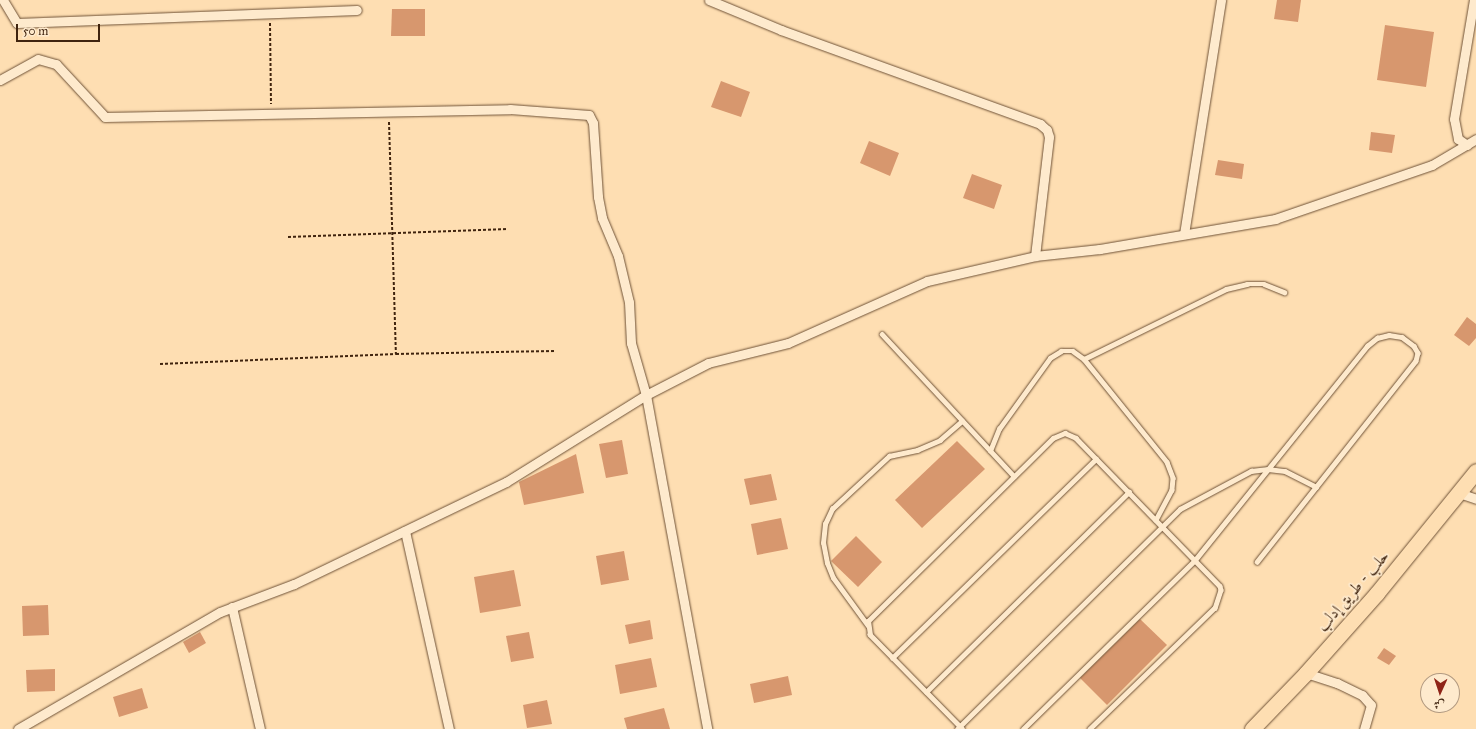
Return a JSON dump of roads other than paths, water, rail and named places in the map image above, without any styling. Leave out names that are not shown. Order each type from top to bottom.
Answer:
[{"type":"highway","name":"حلب - طريق إدلب","points":[[1252,729],[1306,673],[1476,471]]},
{"type":"street","points":[[3,0],[17,23],[357,10]]},
{"type":"street","points":[[710,0],[781,30],[1040,124],[1047,130],[1049,137],[1035,256]]},
{"type":"street","points":[[1184,234],[1221,0]]},
{"type":"street","points":[[1467,145],[1458,139],[1454,119],[1474,0]]},
{"type":"street","points":[[0,80],[38,59],[56,64],[105,117],[384,110],[510,109],[589,115],[593,123],[598,197],[602,218],[619,264],[629,302],[631,343],[646,395],[707,729]]},
{"type":"street","points":[[18,729],[220,612],[294,584],[506,482],[646,395],[708,363],[788,343],[927,281],[1035,256],[1100,249],[1275,219],[1432,165],[1476,139]]},
{"type":"street","points":[[1459,493],[1476,499]]},
{"type":"street","points":[[405,531],[449,729]]},
{"type":"street","points":[[232,608],[260,729]]},
{"type":"street","points":[[1306,673],[1337,683],[1362,695],[1371,705],[1364,729]]},
{"type":"lane","points":[[1084,359],[1226,289],[1247,284],[1264,284],[1284,292]]},
{"type":"lane","points":[[882,334],[1014,476]]},
{"type":"lane","points":[[1023,729],[1195,560],[1367,346],[1377,338],[1389,335],[1402,337],[1414,346],[1418,353],[1416,361],[1258,562]]},
{"type":"lane","points":[[990,451],[999,429],[1050,358],[1061,351],[1072,351],[1084,359],[1167,462],[1173,478],[1172,490],[1156,520]]},
{"type":"lane","points":[[962,421],[940,440],[917,450],[890,456],[832,509],[825,524],[823,543],[827,563],[833,578],[868,626],[870,634],[960,728],[1180,509],[1251,471],[1268,469],[1285,471],[1316,487]]},
{"type":"lane","points":[[868,626],[873,614],[1053,438],[1065,433],[1076,438],[1220,586],[1218,603],[1090,729]]},
{"type":"lane","points":[[892,658],[1096,459]]},
{"type":"lane","points":[[926,692],[1129,492]]}]
